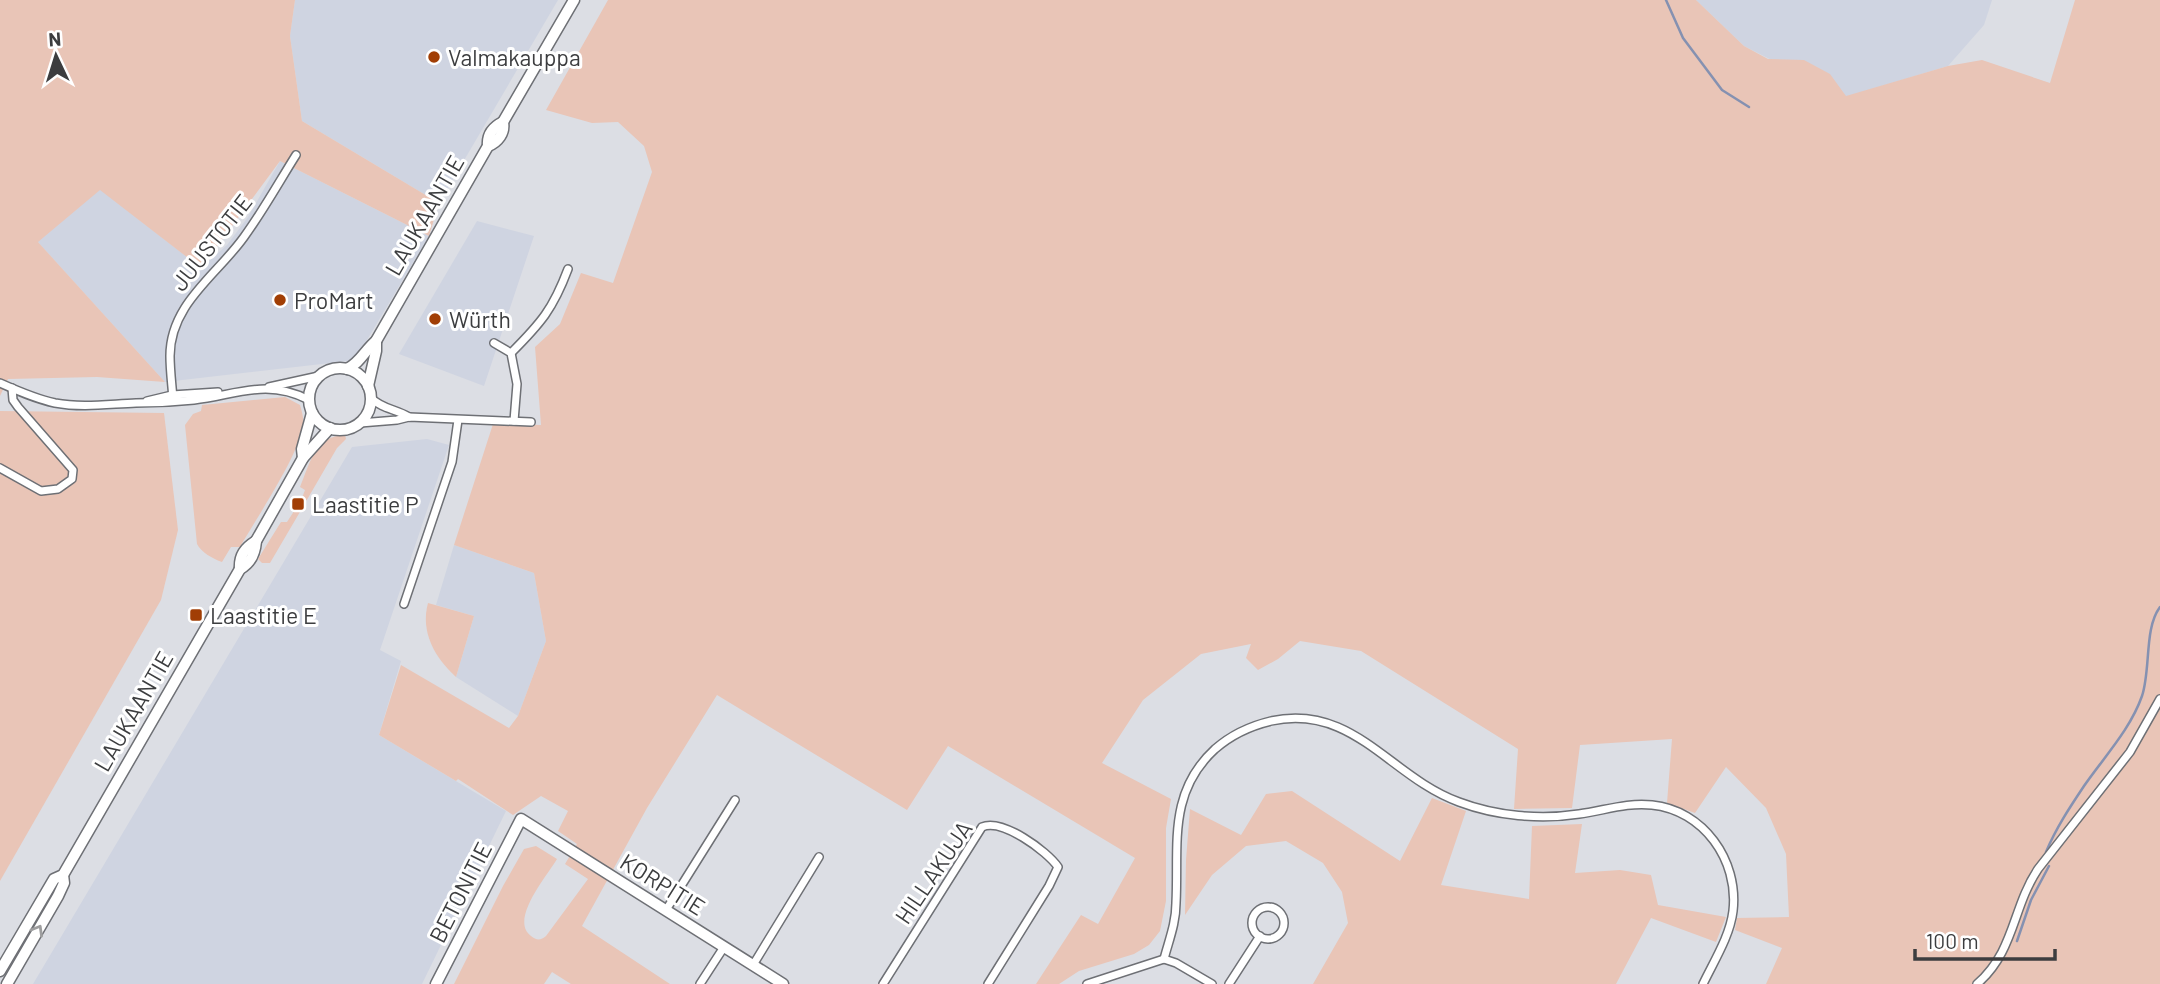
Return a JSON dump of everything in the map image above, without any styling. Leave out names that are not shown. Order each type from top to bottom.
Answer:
[{"type":"main road","name":"LAUKAANTIE","points":[[347,369],[356,365],[376,341],[488,146],[500,137],[504,129],[503,122],[574,0]]},
{"type":"main road","name":"LAUKAANTIE","points":[[369,392],[376,341]]},
{"type":"main road","points":[[347,369],[356,373],[369,392],[368,412],[360,423],[346,429],[330,428],[323,425],[312,413],[310,391],[319,376],[327,371],[347,369]]},
{"type":"main road","name":"LAUKAANTIE","points":[[303,458],[302,449],[312,413]]},
{"type":"main road","name":"LAUKAANTIE","points":[[0,971],[54,879],[63,874],[240,569],[247,565],[256,552],[256,541],[303,458],[330,428]]},
{"type":"main road","name":"KORPITIE","points":[[521,819],[783,984]]},
{"type":"main road","name":"BETONITIE","points":[[436,984],[521,819]]},
{"type":"main road","name":"LAUKAANTIE","points":[[7,984],[58,896],[64,883],[63,874]]},
{"type":"street","name":"JUUSTOTIE","points":[[172,397],[170,355],[181,313],[191,295],[246,235],[296,155]]},
{"type":"street","points":[[511,353],[549,311],[568,269]]},
{"type":"street","points":[[494,343],[511,353],[517,384],[514,421]]},
{"type":"street","points":[[136,403],[265,388],[319,376]]},
{"type":"street","points":[[0,383],[56,403],[94,406],[198,400],[231,392]]},
{"type":"street","points":[[0,468],[41,491],[58,489],[72,480],[73,470],[18,407],[13,400],[12,388]]},
{"type":"street","points":[[265,388],[295,394],[309,400]]},
{"type":"street","points":[[369,392],[385,408],[399,411],[409,417]]},
{"type":"street","points":[[360,423],[397,421],[409,417],[531,422]]},
{"type":"street","points":[[404,604],[452,462],[458,420]]},
{"type":"street","points":[[1977,984],[1993,968],[2005,949],[2032,878],[2130,752],[2160,699]]},
{"type":"street","points":[[1164,959],[1175,918],[1179,812],[1186,789],[1196,771],[1213,750],[1248,727],[1301,718],[1347,729],[1429,789],[1473,806],[1516,816],[1537,817],[1577,815],[1629,805],[1651,804],[1668,808],[1700,824],[1719,847],[1733,887],[1733,912],[1724,940],[1703,984]]},
{"type":"street","points":[[666,911],[735,800]]},
{"type":"street","name":"HILLAKUJA","points":[[883,984],[982,827],[988,824],[1009,830],[1051,857],[1058,867],[1049,887],[988,984]]},
{"type":"street","points":[[753,965],[819,857]]},
{"type":"street","points":[[1263,908],[1277,910],[1283,918],[1281,932],[1269,938],[1260,936],[1252,924],[1255,914],[1263,908]]},
{"type":"street","points":[[1229,984],[1260,936]]},
{"type":"street","points":[[700,984],[724,947]]},
{"type":"street","points":[[1087,984],[1164,959],[1212,984]]},
{"type":"shaded area","points":[[0,0],[295,0],[290,36],[302,121],[439,203],[429,236],[280,161],[201,268],[100,190],[38,242],[165,382],[97,377],[8,379],[0,396]]},
{"type":"shaded area","points":[[295,0],[558,0],[439,203],[302,121],[290,36]]},
{"type":"shaded area","points":[[608,0],[1696,0],[1744,46],[1768,59],[1804,60],[1830,74],[1846,96],[1948,66],[1982,60],[2050,83],[2075,0],[2160,0],[2160,984],[1766,984],[1782,948],[1735,930],[1737,918],[1789,917],[1786,854],[1766,808],[1726,767],[1695,813],[1667,803],[1672,739],[1580,745],[1572,808],[1514,809],[1518,749],[1361,651],[1300,641],[1278,659],[1258,670],[1246,658],[1251,644],[1201,654],[1143,700],[1102,763],[1171,799],[1166,828],[1166,901],[1160,931],[1149,945],[1134,954],[1079,971],[1059,984],[1036,984],[1081,915],[1098,924],[1135,858],[948,746],[907,810],[717,695],[647,808],[582,926],[670,984],[571,984],[552,972],[544,984],[454,984],[524,849],[536,846],[557,859],[527,909],[525,929],[535,939],[546,936],[588,879],[565,864],[577,844],[558,831],[568,811],[541,796],[513,815],[458,779],[456,781],[379,735],[401,665],[509,728],[518,716],[546,641],[534,573],[454,545],[493,424],[541,425],[535,347],[560,324],[581,273],[613,283],[652,172],[644,146],[618,122],[592,123],[546,110]]},
{"type":"shaded area","points":[[1696,0],[1992,0],[1984,25],[1948,66],[1845,97],[1744,46]]},
{"type":"shaded area","points":[[280,161],[429,236],[361,350],[348,361],[165,382],[37,241],[100,189],[201,268],[227,245],[248,217]]},
{"type":"shaded area","points":[[477,221],[534,236],[484,386],[399,354]]},
{"type":"shaded area","points":[[285,397],[300,405],[303,423],[300,439],[240,547],[231,547],[222,562],[219,561],[197,544],[185,425],[193,414],[201,411],[202,405]]},
{"type":"shaded area","points":[[0,411],[164,413],[178,530],[161,600],[0,881]]},
{"type":"shaded area","points":[[345,435],[346,439],[337,448],[306,501],[302,498],[305,490],[300,487],[315,452],[327,440]]},
{"type":"shaded area","points":[[427,439],[449,445],[380,650],[401,661],[379,735],[506,811],[422,984],[33,984],[352,447]]},
{"type":"shaded area","points":[[300,502],[304,505],[270,563],[262,563],[258,559],[281,522],[287,522]]},
{"type":"shaded area","points":[[454,545],[534,573],[546,641],[518,716],[456,677],[474,616],[436,605]]},
{"type":"shaded area","points":[[428,603],[474,616],[456,677],[431,644],[426,624]]},
{"type":"shaded area","points":[[1292,791],[1400,861],[1432,798],[1466,811],[1441,885],[1529,899],[1532,826],[1582,824],[1575,873],[1620,870],[1651,875],[1658,905],[1726,917],[1716,942],[1651,918],[1616,984],[1313,984],[1348,923],[1342,892],[1323,863],[1286,841],[1246,846],[1212,875],[1185,915],[1190,809],[1241,835],[1266,794]]},
{"type":"waterway","points":[[1666,0],[1683,38],[1722,90],[1749,107]]},
{"type":"waterway","points":[[2046,852],[2068,810],[2124,732],[2137,708],[2145,685],[2152,626],[2160,607]]},
{"type":"waterway","points":[[2017,941],[2031,900],[2049,866]]},
{"type":"place","name":"Valmakauppa","points":[[434,57]]},
{"type":"place","name":"ProMart","points":[[280,300]]},
{"type":"place","name":"Würth","points":[[435,319]]},
{"type":"place","name":"Laastitie P","points":[[298,504]]},
{"type":"place","name":"Laastitie E","points":[[196,615]]}]
